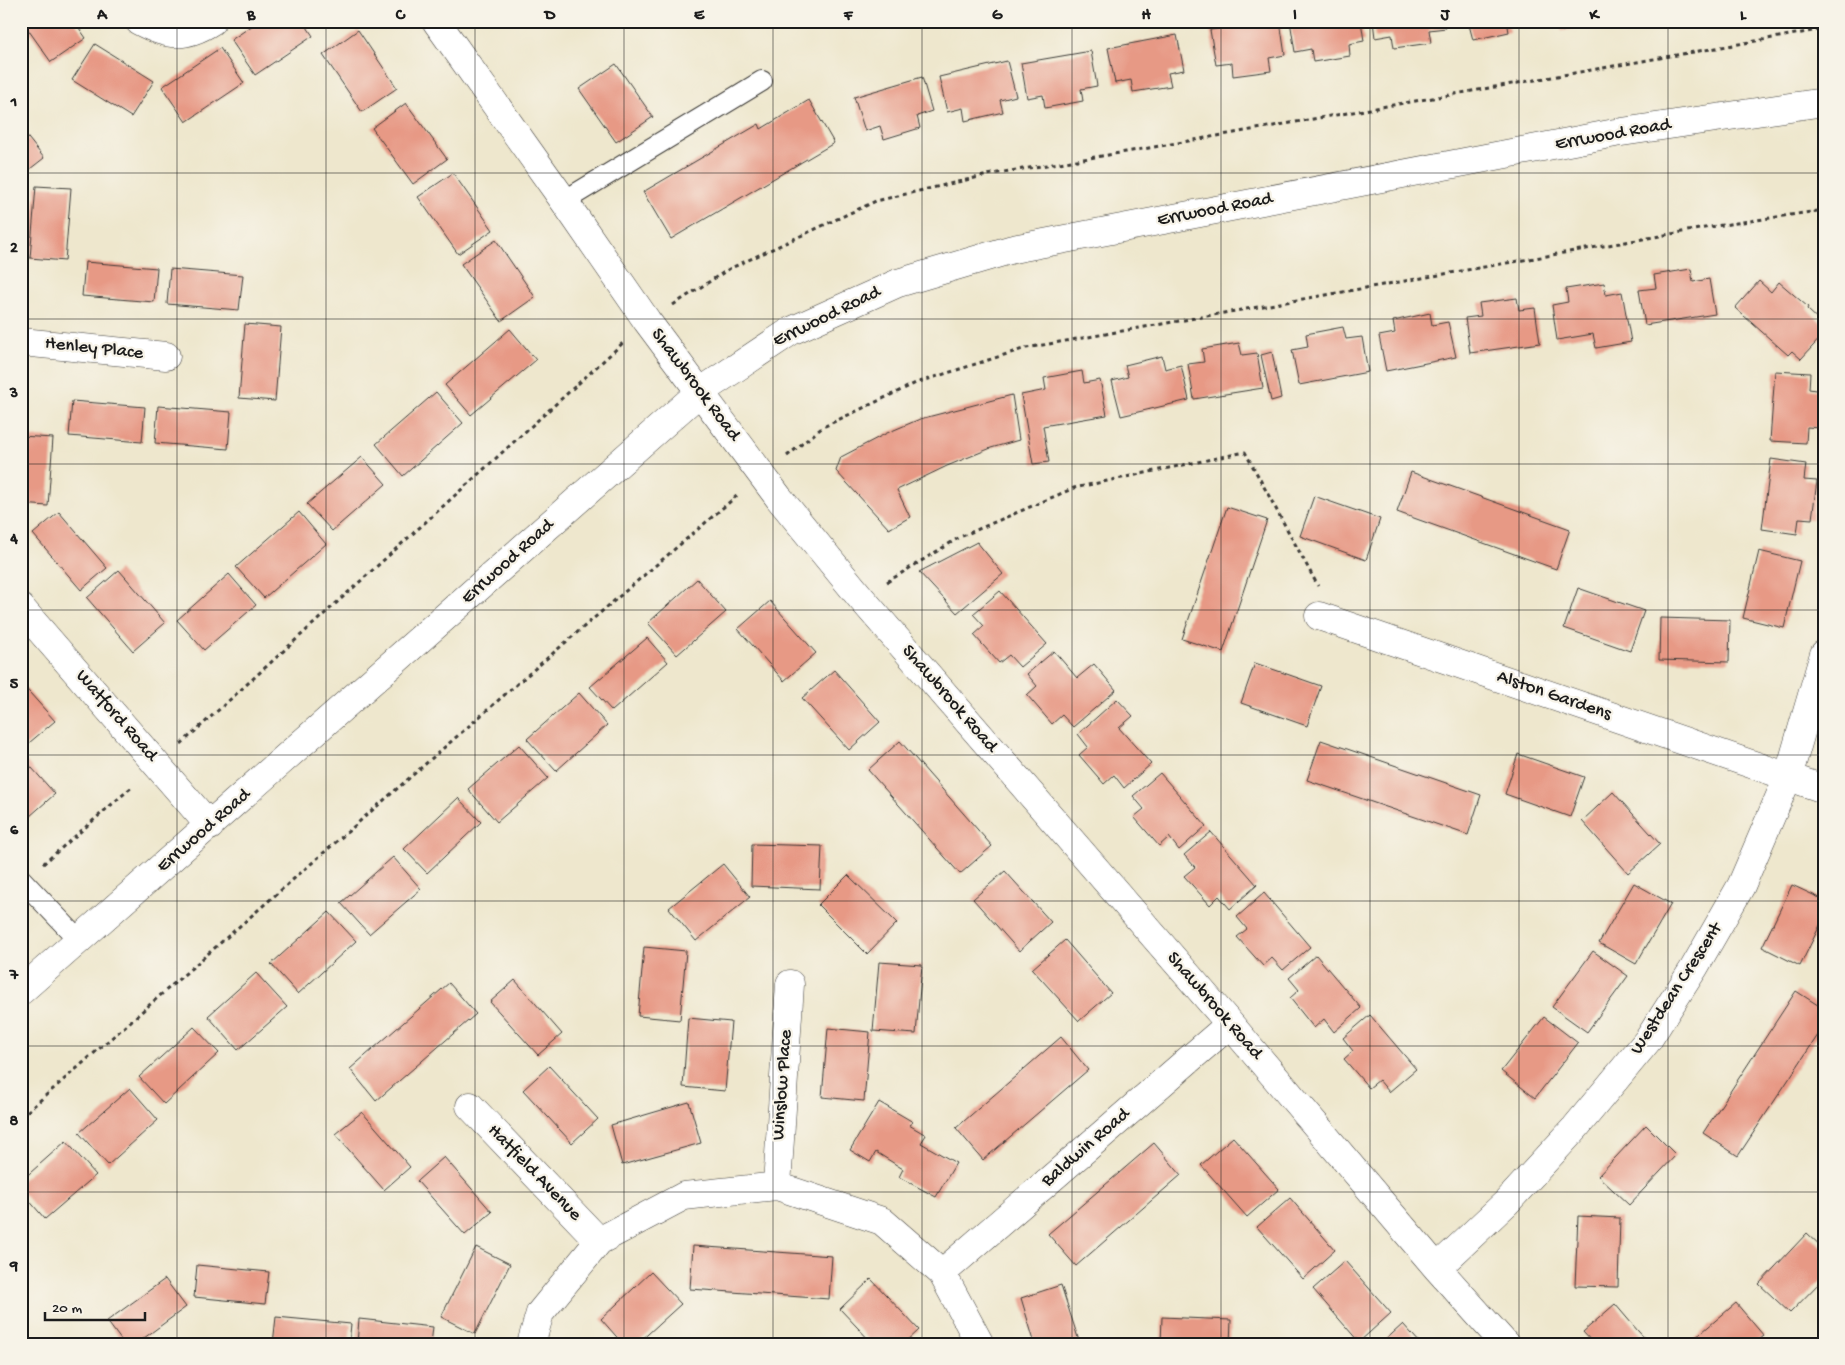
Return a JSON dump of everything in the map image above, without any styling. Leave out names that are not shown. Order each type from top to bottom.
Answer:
[{"type":"street","points":[[139,21],[159,32],[184,34],[212,21]]},
{"type":"street","name":"Shawbrook Road","points":[[436,21],[647,321],[779,498],[861,598],[1230,1024],[1437,1268],[1505,1344]]},
{"type":"street","name":"Errwood Road","points":[[21,990],[210,826],[700,392],[791,331],[898,283],[1013,249],[1614,133],[1824,102]]},
{"type":"street","name":"Henley Place","points":[[21,342],[166,356]]},
{"type":"street","name":"Watford Road","points":[[21,608],[210,826]]},
{"type":"street","name":"Alston Gardens","points":[[1319,616],[1824,790]]},
{"type":"street","name":"Westdean Crescent","points":[[1437,1268],[1507,1202],[1575,1128],[1648,1040],[1694,968],[1741,886],[1788,777],[1824,654]]},
{"type":"street","name":"Winslow Place","points":[[777,1186],[790,984]]},
{"type":"street","name":"Baldwin Road","points":[[942,1273],[1230,1024]]},
{"type":"street","name":"Hatfield Avenue","points":[[470,1106],[599,1241]]},
{"type":"street","points":[[531,1344],[540,1313],[599,1241],[684,1196],[777,1186],[882,1221],[942,1273],[980,1344]]},
{"type":"lane","points":[[564,201],[762,80]]},
{"type":"lane","points":[[21,879],[79,940]]},
{"type":"path","points":[[21,1117],[517,684],[762,475],[823,427],[916,383],[1026,348],[1707,228],[1824,210]]},
{"type":"path","points":[[861,598],[960,538],[1074,488],[1245,452],[1318,584],[1319,616]]},
{"type":"building","points":[[22,21],[74,21],[86,38],[51,62]]},
{"type":"building","points":[[259,21],[303,21],[313,36],[255,75],[231,40]]},
{"type":"building","points":[[1280,21],[1285,55],[1269,58],[1271,71],[1233,76],[1232,63],[1216,65],[1210,30]]},
{"type":"building","points":[[1290,21],[1361,21],[1364,41],[1349,44],[1350,56],[1313,62],[1311,49],[1295,52]]},
{"type":"building","points":[[1373,21],[1445,21],[1446,28],[1429,30],[1431,43],[1394,48],[1392,35],[1375,38]]},
{"type":"building","points":[[1468,21],[1507,21],[1509,32],[1473,40]]},
{"type":"building","points":[[1559,21],[1604,21],[1604,22],[1562,31]]},
{"type":"building","points":[[358,30],[397,88],[362,112],[323,55]]},
{"type":"building","points":[[1177,35],[1184,70],[1168,73],[1171,86],[1133,92],[1131,80],[1115,83],[1108,48]]},
{"type":"building","points":[[95,44],[154,81],[131,117],[72,80]]},
{"type":"building","points":[[220,48],[244,83],[186,122],[162,87]]},
{"type":"building","points":[[1091,51],[1097,86],[1081,89],[1083,101],[1045,108],[1043,95],[1027,98],[1021,63]]},
{"type":"building","points":[[1007,61],[1016,96],[1000,100],[1003,112],[965,121],[963,108],[947,112],[939,77]]},
{"type":"building","points":[[616,64],[653,117],[616,142],[579,89]]},
{"type":"building","points":[[922,77],[932,111],[917,116],[920,128],[884,139],[880,126],[865,131],[854,97]]},
{"type":"building","points":[[809,100],[834,143],[671,239],[643,192],[759,124],[761,129]]},
{"type":"building","points":[[406,103],[447,159],[413,184],[372,128]]},
{"type":"building","points":[[21,129],[44,158],[21,176]]},
{"type":"building","points":[[453,173],[493,230],[458,254],[418,197]]},
{"type":"building","points":[[36,186],[71,188],[65,261],[30,258]]},
{"type":"building","points":[[496,240],[535,297],[501,321],[461,264]]},
{"type":"building","points":[[85,262],[157,268],[154,302],[82,296]]},
{"type":"building","points":[[170,269],[243,275],[239,310],[167,304]]},
{"type":"building","points":[[1691,269],[1693,282],[1709,279],[1715,314],[1645,325],[1639,290],[1656,288],[1654,275]]},
{"type":"building","points":[[1759,281],[1771,292],[1779,282],[1808,307],[1807,309],[1824,325],[1824,334],[1801,359],[1792,351],[1788,355],[1735,308]]},
{"type":"building","points":[[1604,283],[1606,295],[1622,292],[1631,342],[1596,348],[1593,334],[1557,340],[1552,305],[1568,302],[1566,289]]},
{"type":"building","points":[[1517,298],[1519,310],[1535,308],[1540,343],[1470,353],[1465,318],[1481,316],[1479,303]]},
{"type":"building","points":[[1430,313],[1432,325],[1448,322],[1456,357],[1386,371],[1379,336],[1395,333],[1393,321]]},
{"type":"building","points":[[245,324],[281,327],[275,401],[239,398]]},
{"type":"building","points":[[1343,327],[1346,339],[1362,337],[1368,372],[1299,385],[1292,350],[1308,347],[1306,334]]},
{"type":"building","points":[[510,329],[536,360],[471,415],[445,385]]},
{"type":"building","points":[[1239,343],[1242,355],[1257,353],[1263,388],[1194,399],[1188,364],[1204,362],[1202,349]]},
{"type":"building","points":[[1272,352],[1281,398],[1271,401],[1261,355]]},
{"type":"building","points":[[1162,356],[1165,369],[1181,365],[1189,400],[1121,416],[1112,381],[1128,377],[1125,365]]},
{"type":"building","points":[[1082,371],[1084,383],[1100,380],[1107,415],[1043,426],[1049,462],[1033,464],[1021,395],[1046,390],[1044,378]]},
{"type":"building","points":[[1775,371],[1810,373],[1809,389],[1822,391],[1819,428],[1807,427],[1806,443],[1770,441]]},
{"type":"building","points":[[436,392],[463,423],[403,476],[376,444]]},
{"type":"building","points":[[1012,395],[1019,440],[991,448],[947,466],[897,490],[910,517],[889,529],[836,471],[841,457],[887,433],[920,419]]},
{"type":"building","points":[[72,401],[145,407],[142,442],[69,436]]},
{"type":"building","points":[[158,406],[231,412],[228,449],[155,443]]},
{"type":"building","points":[[21,436],[53,438],[48,506],[21,504]]},
{"type":"building","points":[[362,457],[386,484],[332,531],[307,504]]},
{"type":"building","points":[[1771,459],[1806,464],[1804,480],[1817,481],[1812,519],[1799,518],[1797,534],[1762,529]]},
{"type":"building","points":[[1411,472],[1570,529],[1556,569],[1397,512]]},
{"type":"building","points":[[1314,496],[1380,519],[1366,560],[1300,536]]},
{"type":"building","points":[[1227,507],[1267,520],[1223,652],[1182,639]]},
{"type":"building","points":[[59,512],[107,568],[81,590],[33,534]]},
{"type":"building","points":[[299,512],[326,544],[264,598],[236,567]]},
{"type":"building","points":[[977,542],[1003,574],[957,613],[919,572]]},
{"type":"building","points":[[1759,551],[1800,561],[1784,628],[1743,618]]},
{"type":"building","points":[[119,570],[165,623],[133,651],[87,598]]},
{"type":"building","points":[[229,574],[256,605],[204,650],[177,620]]},
{"type":"building","points":[[697,579],[726,612],[677,655],[648,623]]},
{"type":"building","points":[[1578,588],[1644,611],[1630,651],[1564,628]]},
{"type":"building","points":[[1000,591],[1047,644],[1020,667],[1009,655],[999,663],[974,635],[984,626],[973,614]]},
{"type":"building","points":[[770,601],[816,653],[784,681],[738,629]]},
{"type":"building","points":[[1660,618],[1730,620],[1729,662],[1659,660]]},
{"type":"building","points":[[647,638],[668,662],[612,711],[590,687]]},
{"type":"building","points":[[1054,651],[1077,678],[1094,664],[1116,690],[1073,727],[1062,715],[1052,724],[1027,695],[1037,686],[1027,674]]},
{"type":"building","points":[[1255,663],[1321,686],[1307,726],[1241,703]]},
{"type":"building","points":[[834,670],[880,722],[849,750],[802,698]]},
{"type":"building","points":[[21,683],[55,721],[23,748],[21,745]]},
{"type":"building","points":[[579,693],[607,725],[556,771],[527,739]]},
{"type":"building","points":[[1117,699],[1133,716],[1119,728],[1151,764],[1124,788],[1114,775],[1104,784],[1079,755],[1088,747],[1078,734]]},
{"type":"building","points":[[1321,740],[1481,795],[1468,835],[1307,780]]},
{"type":"building","points":[[900,741],[992,846],[960,874],[868,770]]},
{"type":"building","points":[[519,745],[548,778],[497,822],[468,789]]},
{"type":"building","points":[[1518,754],[1584,777],[1570,817],[1505,794]]},
{"type":"building","points":[[24,759],[55,794],[21,824],[21,761]]},
{"type":"building","points":[[1160,773],[1206,826],[1179,850],[1169,837],[1159,846],[1134,817],[1144,809],[1133,796]]},
{"type":"building","points":[[1613,792],[1660,844],[1628,873],[1582,821]]},
{"type":"building","points":[[458,798],[481,822],[427,873],[404,849]]},
{"type":"building","points":[[1211,832],[1257,885],[1230,909],[1219,896],[1210,905],[1184,876],[1195,867],[1184,855]]},
{"type":"building","points":[[752,844],[822,846],[820,889],[751,886]]},
{"type":"building","points":[[393,857],[421,889],[369,934],[341,903]]},
{"type":"building","points":[[723,864],[750,897],[696,941],[669,908]]},
{"type":"building","points":[[1005,871],[1051,922],[1019,951],[973,899]]},
{"type":"building","points":[[848,875],[897,923],[867,954],[818,905]]},
{"type":"building","points":[[1634,883],[1671,904],[1636,964],[1599,943]]},
{"type":"building","points":[[1792,885],[1824,900],[1824,917],[1800,966],[1762,947]]},
{"type":"building","points":[[1264,893],[1310,947],[1283,970],[1272,958],[1263,966],[1237,937],[1247,929],[1237,917]]},
{"type":"building","points":[[329,912],[356,941],[298,994],[271,964]]},
{"type":"building","points":[[1065,940],[1111,993],[1079,1021],[1032,969]]},
{"type":"building","points":[[644,947],[686,951],[680,1020],[638,1016]]},
{"type":"building","points":[[1593,951],[1628,976],[1587,1032],[1552,1007]]},
{"type":"building","points":[[1316,955],[1361,1008],[1334,1032],[1324,1019],[1314,1028],[1290,998],[1299,990],[1289,978]]},
{"type":"building","points":[[879,962],[922,965],[916,1034],[873,1031]]},
{"type":"building","points":[[256,973],[287,1007],[238,1050],[208,1016]]},
{"type":"building","points":[[515,980],[562,1034],[538,1055],[490,1002]]},
{"type":"building","points":[[449,983],[476,1014],[376,1101],[350,1069]]},
{"type":"building","points":[[1796,991],[1824,1009],[1824,1026],[1738,1156],[1703,1133]]},
{"type":"building","points":[[1370,1015],[1416,1069],[1389,1092],[1379,1080],[1369,1088],[1344,1059],[1353,1051],[1343,1038]]},
{"type":"building","points":[[1544,1017],[1578,1043],[1535,1098],[1501,1071]]},
{"type":"building","points":[[688,1018],[731,1022],[725,1091],[683,1087]]},
{"type":"building","points":[[194,1027],[219,1053],[164,1104],[139,1077]]},
{"type":"building","points":[[828,1028],[870,1032],[864,1101],[822,1097]]},
{"type":"building","points":[[1061,1037],[1088,1070],[983,1160],[956,1128]]},
{"type":"building","points":[[549,1066],[598,1119],[572,1143],[523,1090]]},
{"type":"building","points":[[130,1088],[158,1120],[108,1165],[79,1133]]},
{"type":"building","points":[[689,1102],[701,1143],[622,1165],[611,1125]]},
{"type":"building","points":[[879,1102],[913,1122],[909,1125],[926,1135],[921,1143],[956,1163],[936,1197],[899,1177],[903,1169],[876,1152],[870,1162],[850,1150]]},
{"type":"building","points":[[362,1112],[410,1167],[384,1190],[335,1134]]},
{"type":"building","points":[[1646,1125],[1676,1155],[1629,1205],[1598,1176]]},
{"type":"building","points":[[1233,1137],[1279,1189],[1247,1217],[1201,1165]]},
{"type":"building","points":[[66,1141],[96,1175],[45,1219],[21,1191],[21,1181]]},
{"type":"building","points":[[1154,1143],[1181,1175],[1076,1266],[1048,1234]]},
{"type":"building","points":[[444,1157],[492,1212],[465,1235],[417,1181]]},
{"type":"building","points":[[1290,1198],[1335,1250],[1303,1279],[1257,1227]]},
{"type":"building","points":[[1578,1216],[1620,1218],[1618,1287],[1575,1286]]},
{"type":"building","points":[[1807,1233],[1824,1249],[1824,1278],[1790,1313],[1759,1284]]},
{"type":"building","points":[[693,1246],[832,1256],[829,1299],[690,1289]]},
{"type":"building","points":[[476,1247],[510,1264],[475,1334],[441,1317]]},
{"type":"building","points":[[1345,1261],[1391,1313],[1359,1342],[1313,1289]]},
{"type":"building","points":[[197,1265],[269,1272],[265,1304],[194,1297]]},
{"type":"building","points":[[651,1272],[681,1304],[637,1344],[623,1344],[601,1319]]},
{"type":"building","points":[[165,1279],[186,1307],[136,1344],[124,1344],[107,1321]]},
{"type":"building","points":[[871,1279],[919,1330],[904,1344],[873,1344],[840,1309]]},
{"type":"building","points":[[1061,1285],[1080,1344],[1035,1344],[1021,1298]]},
{"type":"building","points":[[1736,1303],[1764,1336],[1754,1344],[1688,1344]]},
{"type":"building","points":[[1615,1304],[1650,1344],[1594,1344],[1583,1332]]},
{"type":"building","points":[[276,1317],[351,1324],[349,1344],[273,1344]]},
{"type":"building","points":[[1162,1317],[1231,1320],[1230,1344],[1161,1344]]},
{"type":"building","points":[[359,1319],[433,1327],[431,1344],[357,1344]]},
{"type":"building","points":[[1403,1324],[1421,1344],[1381,1344]]}]
